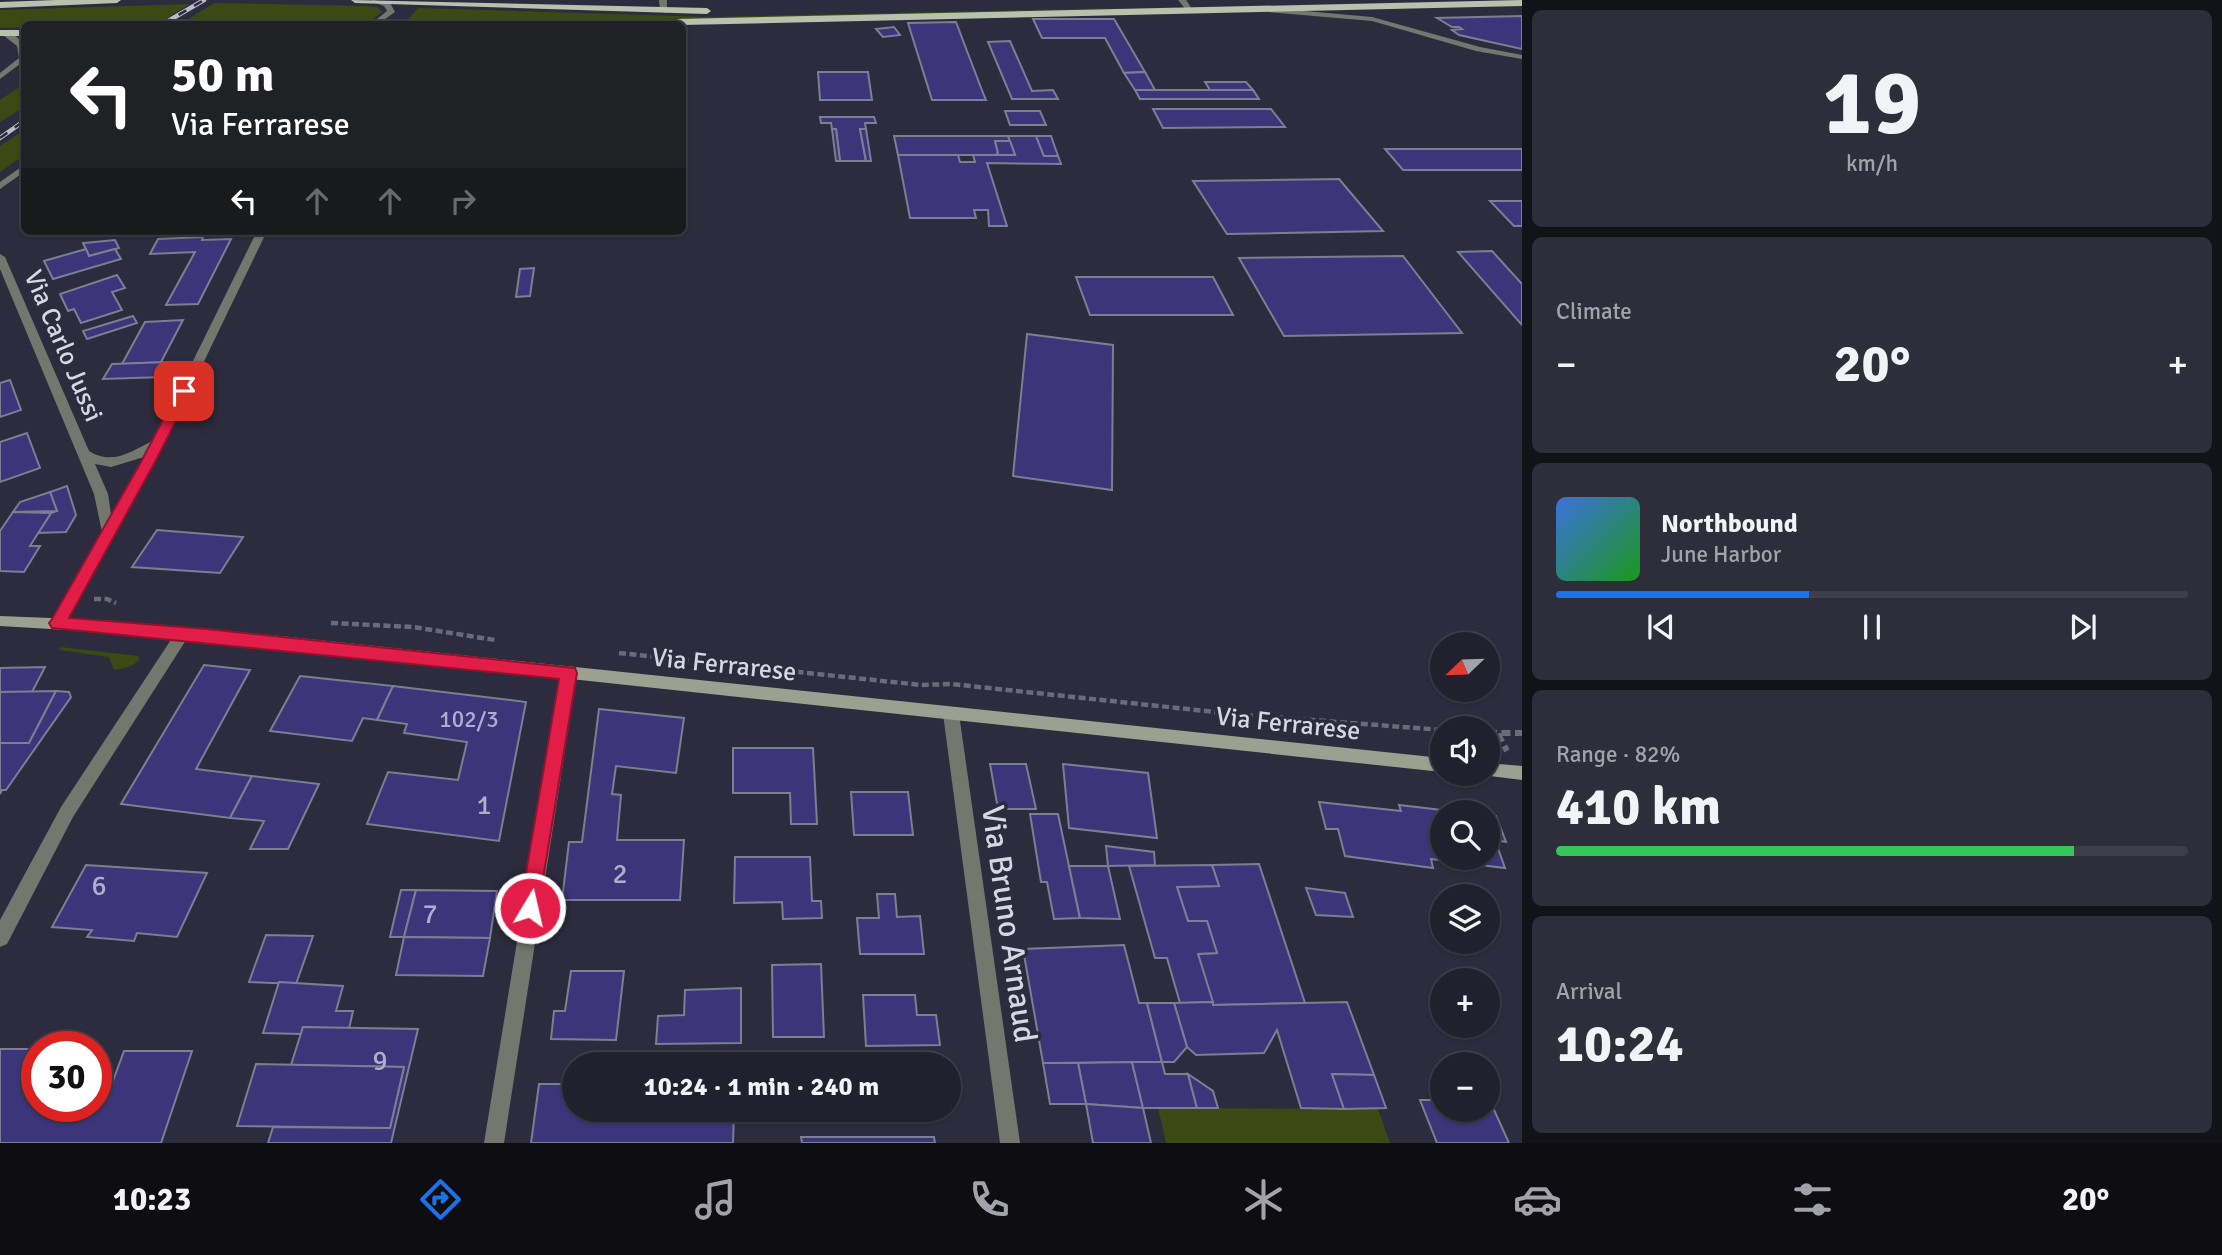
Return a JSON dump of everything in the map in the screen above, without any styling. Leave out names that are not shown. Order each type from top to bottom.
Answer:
[{"type":"main road","points":[[0,5],[117,0]]},
{"type":"main road","points":[[355,0],[664,11],[1181,0]]},
{"type":"main road","points":[[686,22],[1522,3]]},
{"type":"main road","points":[[3,33],[21,33]]},
{"type":"main road","name":"Via Ferrarese","points":[[0,621],[183,633],[1430,764]]},
{"type":"main road","points":[[1500,771],[1522,773]]},
{"type":"street","points":[[663,0],[664,11]]},
{"type":"street","points":[[1181,0],[1191,10]]},
{"type":"street","points":[[375,1],[387,5],[391,12],[378,21]]},
{"type":"street","points":[[1252,9],[1372,19],[1479,49],[1522,57]]},
{"type":"street","points":[[3,33],[21,44]]},
{"type":"street","points":[[0,77],[21,60]]},
{"type":"street","points":[[0,186],[21,170]]},
{"type":"street","points":[[57,623],[161,438],[260,235]]},
{"type":"street","name":"Via Carlo Jussi","points":[[0,257],[105,505],[106,536]]},
{"type":"street","name":"Via Carlo Jussi","points":[[85,454],[97,461],[120,461],[144,452],[161,438]]},
{"type":"street","points":[[0,938],[67,812],[183,633]]},
{"type":"street","points":[[494,1143],[569,673]]},
{"type":"street","name":"Via Bruno Arnaud","points":[[951,714],[1010,1143]]},
{"type":"path","points":[[107,599],[118,604]]},
{"type":"path","points":[[323,622],[367,622],[464,633],[498,641]]},
{"type":"path","points":[[615,653],[921,685],[951,684],[1234,714],[1430,729]]},
{"type":"path","points":[[1500,733],[1522,733]]},
{"type":"green space","points":[[214,3],[367,6],[377,7],[382,12],[366,21],[186,21]]},
{"type":"green space","points":[[190,4],[162,21],[21,21],[21,27],[0,28],[0,10]]},
{"type":"green space","points":[[1162,7],[761,18],[407,21],[418,8],[709,17]]},
{"type":"green space","points":[[21,86],[21,109],[0,122],[0,100]]},
{"type":"green space","points":[[21,132],[21,157],[0,172],[0,146]]},
{"type":"green space","points":[[61,647],[140,658],[132,665],[114,670],[109,657],[59,650]]},
{"type":"green space","points":[[1158,1108],[1378,1109],[1390,1143],[1166,1143]]},
{"type":"building","points":[[1522,16],[1522,49],[1459,35],[1452,30],[1462,29],[1452,27],[1437,18]]},
{"type":"building","points":[[1033,19],[1114,19],[1145,72],[1124,73],[1105,38],[1042,38]]},
{"type":"building","points":[[956,22],[986,100],[932,100],[908,23]]},
{"type":"building","points":[[894,27],[900,35],[883,37],[876,29]]},
{"type":"building","points":[[1010,41],[1032,91],[1053,90],[1058,99],[1012,99],[988,42]]},
{"type":"building","points":[[818,72],[868,72],[872,100],[820,100]]},
{"type":"building","points":[[1145,72],[1155,90],[1135,90],[1124,73]]},
{"type":"building","points":[[1205,82],[1246,82],[1253,90],[1210,90]]},
{"type":"building","points":[[1135,90],[1253,90],[1259,99],[1140,99]]},
{"type":"building","points":[[1153,109],[1271,109],[1285,127],[1163,128]]},
{"type":"building","points":[[1005,111],[1040,111],[1046,125],[1010,125]]},
{"type":"building","points":[[820,117],[874,117],[876,123],[865,123],[866,129],[860,129],[866,161],[840,161],[836,129],[832,129],[831,123],[821,123]]},
{"type":"building","points":[[832,129],[836,129],[840,161],[836,161]]},
{"type":"building","points":[[860,129],[866,129],[871,161],[866,161]]},
{"type":"building","points":[[894,136],[1008,136],[1010,141],[995,141],[998,153],[996,155],[898,155]]},
{"type":"building","points":[[1008,136],[1036,136],[1044,156],[1058,156],[1061,164],[987,163],[1007,226],[989,226],[988,210],[974,210],[976,218],[910,218],[898,155],[958,155],[960,162],[975,162],[973,155],[1015,155]]},
{"type":"building","points":[[1036,136],[1051,136],[1058,156],[1044,156]]},
{"type":"building","points":[[995,141],[1010,141],[1015,155],[996,155],[998,153]]},
{"type":"building","points":[[1385,149],[1522,149],[1522,170],[1403,170]]},
{"type":"building","points":[[1339,179],[1383,231],[1227,234],[1193,181]]},
{"type":"building","points":[[1490,201],[1522,201],[1522,226],[1514,226]]},
{"type":"building","points":[[203,237],[202,240],[231,239],[198,304],[166,305],[195,252],[150,254],[158,239]]},
{"type":"building","points":[[115,240],[119,248],[89,256],[83,243]]},
{"type":"building","points":[[86,249],[89,256],[115,249],[121,259],[53,279],[44,261]]},
{"type":"building","points":[[1492,251],[1522,284],[1522,325],[1458,252]]},
{"type":"building","points":[[1403,256],[1462,333],[1284,336],[1239,258]]},
{"type":"building","points":[[534,268],[530,296],[516,297],[520,269]]},
{"type":"building","points":[[117,275],[125,288],[112,292],[122,310],[81,323],[74,309],[68,311],[60,294]]},
{"type":"building","points":[[1076,277],[1213,277],[1233,315],[1090,315]]},
{"type":"building","points":[[133,316],[137,323],[87,339],[83,331]]},
{"type":"building","points":[[183,320],[161,362],[122,364],[145,322]]},
{"type":"building","points":[[1027,334],[1113,345],[1112,490],[1013,476]]},
{"type":"building","points":[[170,362],[163,377],[103,379],[112,364]]},
{"type":"building","points":[[10,380],[21,410],[0,417],[0,383]]},
{"type":"building","points":[[27,433],[40,468],[0,482],[0,442]]},
{"type":"building","points":[[67,486],[76,515],[66,532],[38,533],[51,513],[57,511],[50,492]]},
{"type":"building","points":[[50,492],[57,511],[13,512],[20,502]]},
{"type":"building","points":[[13,512],[51,513],[30,546],[40,546],[24,572],[0,571],[0,531]]},
{"type":"building","points":[[157,530],[243,537],[220,573],[132,567]]},
{"type":"building","points":[[204,665],[250,670],[196,769],[252,776],[230,818],[121,804]]},
{"type":"building","points":[[45,667],[32,692],[0,692],[0,668]]},
{"type":"building","points":[[300,676],[393,686],[377,720],[363,718],[352,741],[270,731]]},
{"type":"building","points":[[393,686],[526,702],[499,841],[367,824],[388,772],[458,780],[467,742],[404,733],[407,724],[377,720]]},
{"type":"building","points":[[56,691],[29,743],[0,743],[0,692]]},
{"type":"building","points":[[56,691],[69,692],[71,697],[6,790],[2,790],[0,794],[0,743],[29,743]]},
{"type":"building","points":[[599,709],[684,718],[676,773],[616,766],[612,794],[621,795],[617,840],[684,840],[680,900],[562,900],[569,842],[582,842]]},
{"type":"building","points":[[733,748],[813,748],[817,824],[791,824],[790,793],[733,793]]},
{"type":"building","points":[[990,764],[1026,764],[1036,809],[998,809]]},
{"type":"building","points":[[1063,764],[1148,773],[1157,838],[1069,828]]},
{"type":"building","points":[[252,776],[319,784],[288,849],[250,849],[264,821],[230,818]]},
{"type":"building","points":[[851,792],[908,792],[913,835],[854,835]]},
{"type":"building","points":[[1319,802],[1401,811],[1399,805],[1430,809],[1430,868],[1345,856],[1338,829],[1326,829]]},
{"type":"building","points":[[1030,814],[1058,814],[1080,918],[1054,919],[1047,882],[1041,882]]},
{"type":"building","points":[[1500,826],[1506,842],[1500,841]]},
{"type":"building","points":[[1106,846],[1154,852],[1155,865],[1108,866]]},
{"type":"building","points":[[1500,854],[1505,868],[1500,867]]},
{"type":"building","points":[[735,857],[810,857],[812,901],[821,901],[822,918],[783,919],[782,902],[734,903]]},
{"type":"building","points":[[1259,864],[1305,1003],[1213,1005],[1198,954],[1217,953],[1207,921],[1188,921],[1177,887],[1219,886],[1212,865]]},
{"type":"building","points":[[86,865],[207,873],[177,937],[137,933],[134,941],[87,937],[92,930],[52,927]]},
{"type":"building","points":[[1212,865],[1219,886],[1177,887],[1188,921],[1207,921],[1217,953],[1198,954],[1213,1002],[1180,1003],[1167,958],[1155,958],[1129,866]]},
{"type":"building","points":[[1069,866],[1108,866],[1120,919],[1080,918]]},
{"type":"building","points":[[1306,888],[1345,893],[1353,917],[1316,915]]},
{"type":"building","points":[[401,890],[416,890],[404,937],[390,937]]},
{"type":"building","points":[[416,890],[497,891],[490,938],[404,937]]},
{"type":"building","points":[[877,894],[895,894],[897,917],[920,916],[924,954],[860,954],[857,918],[879,918]]},
{"type":"building","points":[[266,935],[313,936],[296,984],[249,982]]},
{"type":"building","points":[[404,937],[490,938],[483,976],[396,975]]},
{"type":"building","points":[[1124,945],[1139,1003],[1147,1003],[1162,1062],[1043,1063],[1023,949]]},
{"type":"building","points":[[821,964],[824,1037],[773,1037],[772,965]]},
{"type":"building","points":[[571,971],[624,971],[616,1040],[551,1039],[554,1011],[565,1011]]},
{"type":"building","points":[[279,982],[343,986],[336,1011],[353,1011],[349,1029],[303,1027],[301,1034],[263,1033]]},
{"type":"building","points":[[741,988],[741,1043],[656,1044],[658,1016],[684,1015],[685,990]]},
{"type":"building","points":[[863,995],[915,995],[917,1015],[936,1015],[940,1045],[866,1046]]},
{"type":"building","points":[[1213,1002],[1213,1005],[1347,1002],[1374,1075],[1332,1074],[1344,1109],[1301,1108],[1277,1030],[1264,1053],[1196,1055],[1187,1047],[1174,1003]]},
{"type":"building","points":[[1147,1003],[1174,1003],[1187,1047],[1174,1062],[1162,1062]]},
{"type":"building","points":[[303,1027],[418,1029],[391,1143],[268,1143],[273,1127],[390,1128],[404,1067],[291,1065]]},
{"type":"building","points":[[0,1049],[21,1049],[21,1122],[112,1122],[112,1084],[124,1051],[192,1051],[161,1143],[0,1143]]},
{"type":"building","points":[[1132,1062],[1143,1108],[1086,1104],[1078,1063]]},
{"type":"building","points":[[1132,1062],[1162,1062],[1165,1074],[1188,1074],[1197,1108],[1143,1108]]},
{"type":"building","points":[[1043,1063],[1078,1063],[1086,1104],[1050,1104]]},
{"type":"building","points":[[256,1064],[404,1067],[390,1128],[237,1126]]},
{"type":"building","points":[[1188,1074],[1213,1091],[1218,1108],[1197,1108]]},
{"type":"building","points":[[1332,1074],[1374,1075],[1386,1108],[1344,1109]]},
{"type":"building","points":[[539,1084],[562,1084],[562,1122],[734,1122],[733,1143],[531,1143]]},
{"type":"building","points":[[1420,1100],[1430,1100],[1430,1122],[1500,1122],[1509,1143],[1437,1143]]},
{"type":"building","points":[[1086,1104],[1143,1108],[1151,1143],[1093,1143]]},
{"type":"building","points":[[801,1137],[934,1137],[935,1143],[802,1143]]},
{"type":"railway","points":[[168,21],[204,0]]},
{"type":"railway","points":[[0,138],[21,123]]},
{"type":"route","points":[[184,391],[82,583],[57,623],[207,635],[569,673],[530,908]]}]
